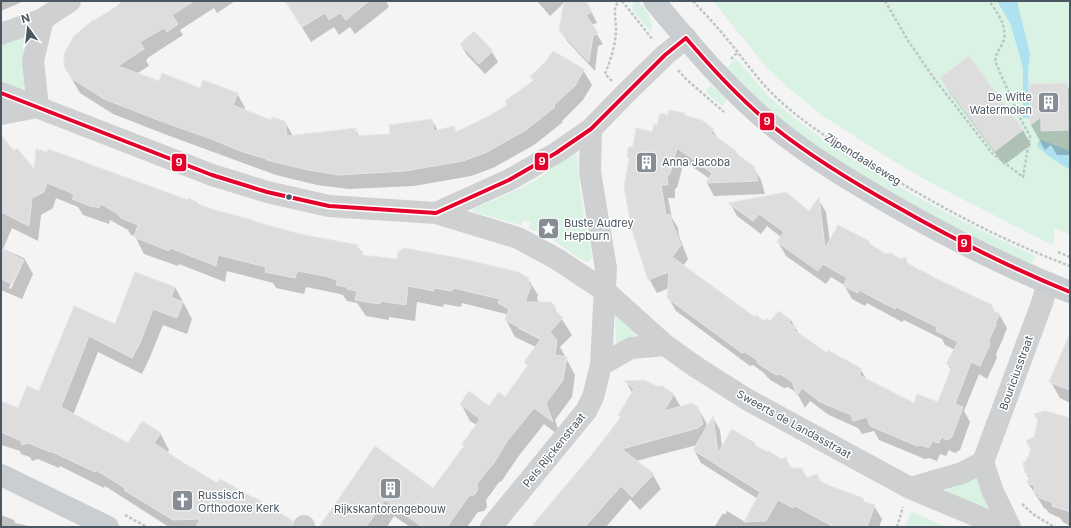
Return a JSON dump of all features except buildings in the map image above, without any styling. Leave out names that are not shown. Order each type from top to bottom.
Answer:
[{"type":"main road","points":[[654,1],[717,74],[775,128],[815,158],[928,225],[993,259],[1048,284],[1070,292]]},
{"type":"main road","points":[[1,475],[103,526]]},
{"type":"street","points":[[1,34],[43,19],[70,1]]},
{"type":"street","points":[[38,107],[33,61],[43,19]]},
{"type":"street","points":[[1,93],[212,175],[267,192],[329,206],[436,213],[509,180],[556,153],[591,130],[665,55],[686,38]]},
{"type":"street","points":[[1,114],[38,107]]},
{"type":"street","name":"Pels Rijckenstraat","points":[[491,527],[586,411],[593,397],[602,365],[606,268],[590,172],[591,130]]},
{"type":"street","name":"Sweerts de Landasstraat","points":[[436,213],[518,238],[557,259],[605,292],[665,345],[696,367],[748,400],[910,488],[1003,527]]},
{"type":"street","name":"Bouriciusstraat","points":[[984,462],[1048,284]]},
{"type":"street","points":[[602,365],[631,348],[665,345]]},
{"type":"street","points":[[910,488],[962,473],[984,462],[993,492],[1010,527]]},
{"type":"path","points":[[619,1],[616,4],[614,11],[616,26],[615,43],[605,74],[626,94]]},
{"type":"path","points":[[625,4],[629,1]]},
{"type":"path","name":"Zijpendaalseweg","points":[[693,1],[721,32],[768,90],[814,127],[886,174],[930,200],[1022,247],[1070,266]]},
{"type":"path","points":[[885,1],[909,42],[933,77],[993,154],[1023,177],[1030,136],[1019,116],[995,61],[996,53],[1003,43],[1004,30],[1001,20],[989,1]]},
{"type":"path","points":[[1058,252],[1070,257]]},
{"type":"path","points":[[1021,504],[1033,514],[1054,527]]},
{"type":"green space","points":[[635,1],[638,1],[649,15],[652,23],[651,32],[634,12],[632,7]]},
{"type":"green space","points":[[713,1],[1070,1],[1070,241],[1069,234],[1053,228],[1054,239],[1052,245],[933,184],[895,162],[823,116],[767,68]]},
{"type":"green space","points":[[26,36],[23,57],[28,92],[1,82],[1,43]]},
{"type":"green space","points":[[735,59],[738,60],[761,88],[776,103],[820,137],[888,180],[992,236],[1035,256],[1031,266],[926,214],[824,152],[767,110],[728,70],[727,68]]},
{"type":"green space","points":[[710,86],[712,86],[727,99],[722,106],[706,92]]},
{"type":"green space","points":[[574,154],[577,155],[581,193],[592,256],[589,262],[580,259],[548,236],[548,228],[542,234],[529,228],[531,222],[523,220],[521,225],[473,212],[473,209],[519,189],[541,177]]},
{"type":"green space","points":[[615,313],[642,333],[616,343]]},
{"type":"green space","points":[[976,474],[989,511],[942,492]]},
{"type":"green space","points":[[913,512],[947,527],[905,527],[910,513]]},
{"type":"water","points":[[997,1],[1017,1],[1030,54],[1028,73],[1030,118],[1023,118],[1023,112],[1019,112],[1019,108],[1023,107],[1023,69],[1010,23]]},
{"type":"water","points":[[1041,140],[1070,151],[1070,170],[1050,157],[1037,146],[1038,142]]},
{"type":"transit line","name":"9","points":[[686,38],[739,96],[775,128],[820,161],[920,220],[983,253],[1070,292]]},
{"type":"transit line","name":"9","points":[[1,93],[212,175],[267,192],[329,206],[436,213],[509,180],[556,153],[591,129],[665,55],[686,38]]},
{"type":"place","name":"De Witte Watermolen","points":[[1048,103]]},
{"type":"place","name":"Anna Jacoba","points":[[646,162]]},
{"type":"place","name":"Buste Audrey Hepburn","points":[[548,229]]},
{"type":"place","name":"Rijkskantorengebouw","points":[[390,489]]},
{"type":"place","name":"Russisch Orthodoxe Kerk","points":[[183,501]]}]
